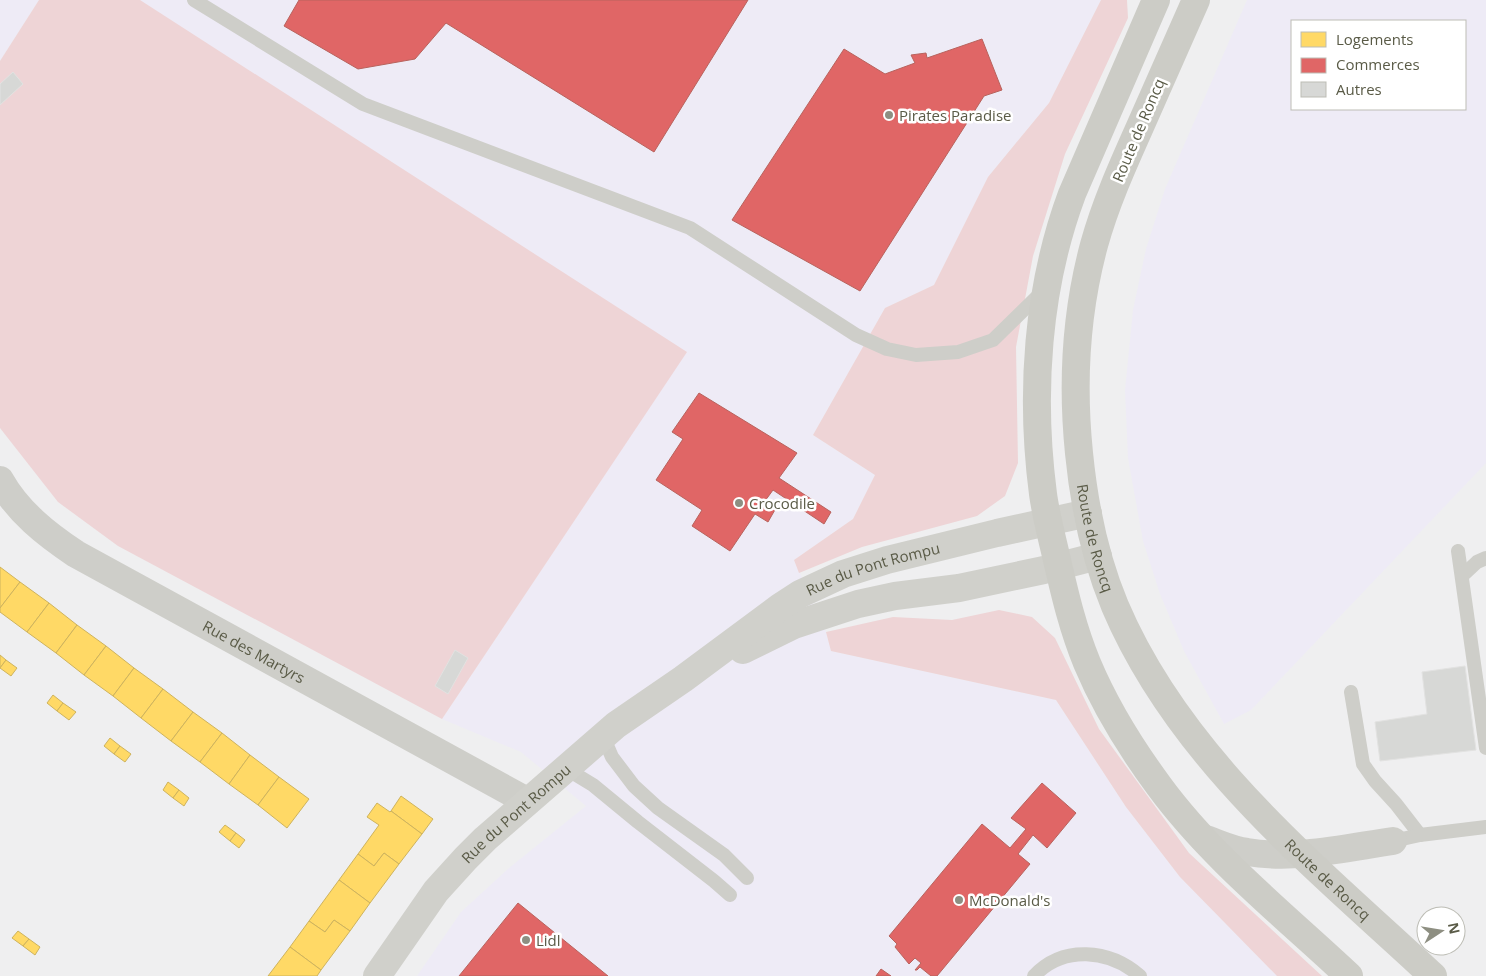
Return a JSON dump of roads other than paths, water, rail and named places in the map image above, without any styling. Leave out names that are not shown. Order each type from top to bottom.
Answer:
[{"type":"main road","name":"Route de Roncq","points":[[1196,0],[1117,179],[1100,225],[1088,272],[1079,324],[1076,405],[1079,456],[1088,513],[1098,556],[1118,612],[1144,663],[1169,704],[1210,759],[1302,854],[1433,976]]},
{"type":"main road","points":[[1153,2],[1069,202],[1057,241],[1046,288],[1042,316],[1038,398],[1039,455],[1048,521],[1067,605],[1077,638],[1106,704],[1133,749],[1159,786],[1203,838],[1349,976]]},
{"type":"street","name":"Rue des Martyrs","points":[[0,480],[17,504],[36,524],[52,538],[76,554],[527,801]]},
{"type":"street","name":"Rue du Pont Rompu","points":[[377,976],[436,891],[485,839],[565,768],[638,708],[683,678],[780,607],[820,584],[865,567],[913,553],[1088,513]]},
{"type":"street","name":"Rue du Pont Rompu","points":[[683,678],[794,625],[837,610],[882,598],[960,588],[1058,567],[1098,556]]},
{"type":"street","points":[[1203,838],[1226,847],[1262,854],[1302,854],[1393,841]]},
{"type":"lane","points":[[194,0],[362,104],[690,228],[856,335],[887,349],[916,355],[958,352],[993,340],[1046,288]]},
{"type":"lane","points":[[1458,551],[1486,748]]},
{"type":"lane","points":[[1462,576],[1477,562],[1486,558]]},
{"type":"lane","points":[[1351,692],[1364,764],[1375,781],[1396,804],[1420,836]]},
{"type":"lane","points":[[603,736],[612,757],[634,786],[658,808],[724,855],[747,878]]},
{"type":"lane","points":[[565,768],[593,785],[730,895]]},
{"type":"lane","points":[[1393,841],[1486,828]]},
{"type":"lane","points":[[1034,976],[1043,967],[1067,956],[1088,953],[1107,957],[1140,976]]},
{"type":"place","name":"Pirates Paradise","points":[[889,115]]},
{"type":"place","name":"Crocodile","points":[[739,503]]},
{"type":"place","name":"McDonald's","points":[[959,900]]},
{"type":"place","name":"Lidl","points":[[526,940]]}]
